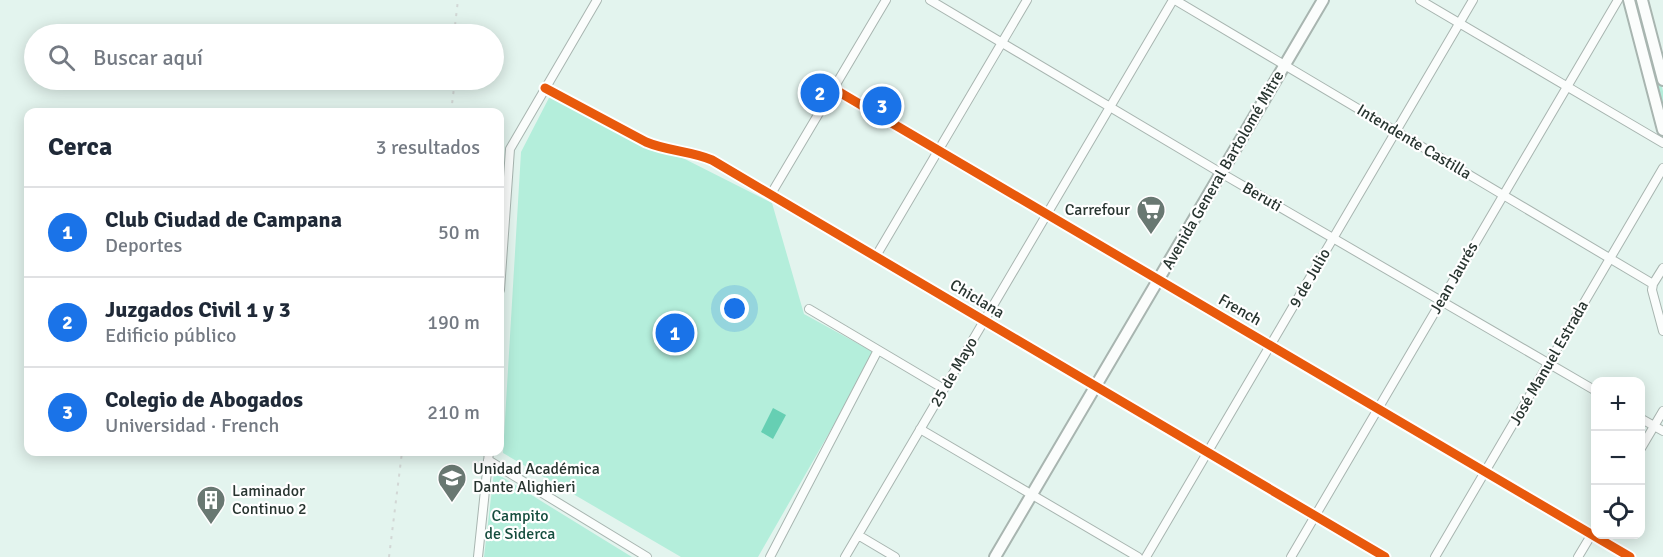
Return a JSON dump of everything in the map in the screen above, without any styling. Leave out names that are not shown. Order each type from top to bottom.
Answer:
[{"type":"main road","name":"Avenida General Bartolomé Mitre","points":[[995,557],[1323,0]]},
{"type":"main road","points":[[1629,0],[1663,130]]},
{"type":"main road","points":[[1642,0],[1663,80]]},
{"type":"street","points":[[504,234],[510,149],[597,0]]},
{"type":"street","points":[[771,194],[886,0]]},
{"type":"street","name":"Beruti","points":[[930,0],[1591,389]]},
{"type":"street","points":[[876,256],[1027,0]]},
{"type":"street","name":"Intendente Castilla","points":[[1174,0],[1653,284]]},
{"type":"street","name":"25 de Mayo","points":[[845,557],[1174,0]]},
{"type":"street","points":[[1420,0],[1663,143]]},
{"type":"street","name":"9 de Julio","points":[[1146,557],[1473,0]]},
{"type":"street","name":"Jean Jaurés","points":[[1291,557],[1618,0]]},
{"type":"street","name":"Chiclana","points":[[545,88],[657,147],[700,155],[712,160],[1385,557]]},
{"type":"street","name":"French","points":[[834,89],[1485,472],[1591,530]]},
{"type":"street","name":"José Manuel Estrada","points":[[1435,557],[1663,168]]},
{"type":"street","points":[[1663,268],[1652,290],[1663,331]]},
{"type":"street","points":[[810,309],[944,389]]},
{"type":"street","points":[[770,557],[878,351]]},
{"type":"street","points":[[1645,443],[1663,411]]},
{"type":"street","points":[[1645,420],[1663,431]]},
{"type":"street","points":[[920,429],[1138,557]]},
{"type":"street","points":[[478,557],[488,456],[647,557]]},
{"type":"street","points":[[1578,557],[1591,534]]},
{"type":"street","points":[[858,535],[895,557]]},
{"type":"street","name":"French","points":[[1604,539],[1630,557]]},
{"type":"green space","points":[[1641,9],[1663,91],[1663,116],[1635,11]]},
{"type":"green space","points":[[552,92],[772,203],[804,314],[875,353],[758,557],[681,557],[504,454],[521,152]]},
{"type":"green space","name":"Campito de Siderca","points":[[494,472],[632,557],[484,557]]},
{"type":"shaded area","points":[[773,408],[786,415],[773,439],[761,432]]},
{"type":"railway","points":[[455,24],[458,0]]},
{"type":"railway","points":[[452,108],[454,90]]},
{"type":"railway","points":[[389,557],[402,456]]},
{"type":"cycle path","points":[[545,88],[646,142],[712,160],[1385,557]]},
{"type":"cycle path","points":[[834,89],[1630,557]]},
{"type":"place","name":"Juzgados Civil 1 y 3","points":[[820,93]]},
{"type":"place","name":"Colegio de Abogados","points":[[882,106]]},
{"type":"place","name":"Carrefour","points":[[1151,236]]},
{"type":"place","name":"Club Ciudad de Campana","points":[[675,333]]},
{"type":"place","name":"Unidad Académica Dante Alighieri","points":[[452,504]]},
{"type":"place","name":"Laminador Continuo 2","points":[[211,526]]}]
